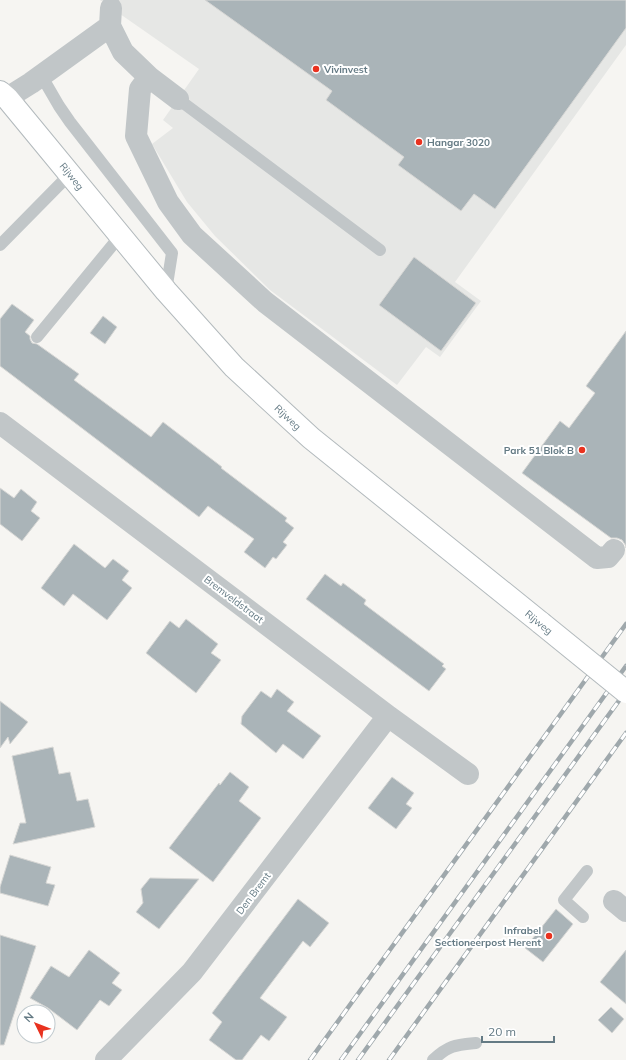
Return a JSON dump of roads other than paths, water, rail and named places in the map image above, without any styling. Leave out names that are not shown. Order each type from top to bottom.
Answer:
[{"type":"street","points":[[3,95],[41,75],[111,11],[123,52],[149,77],[178,99]]},
{"type":"street","points":[[149,77],[140,89],[136,136],[168,202],[192,235],[265,302],[598,558],[608,557],[614,550]]},
{"type":"street","name":"Rijweg","points":[[3,95],[166,291],[234,367],[311,438],[626,692]]},
{"type":"street","name":"Bremveldstraat","points":[[0,423],[388,716],[468,774]]},
{"type":"street","name":"Den Bremt","points":[[106,1060],[192,972],[388,716]]},
{"type":"lane","points":[[41,75],[70,122],[172,253],[166,291]]},
{"type":"lane","points":[[178,99],[380,250]]},
{"type":"lane","points":[[0,245],[70,174]]},
{"type":"lane","points":[[37,337],[120,236]]},
{"type":"lane","points":[[583,916],[564,900],[587,872]]},
{"type":"lane","points":[[433,1060],[447,1049],[456,1045],[476,1043]]},
{"type":"railway","points":[[310,1060],[626,624]]},
{"type":"railway","points":[[341,1060],[626,666]]},
{"type":"railway","points":[[358,1060],[626,691]]},
{"type":"railway","points":[[389,1060],[626,733]]},
{"type":"place","name":"Vivinvest","points":[[316,69]]},
{"type":"place","name":"Hangar 3020","points":[[419,142]]},
{"type":"place","name":"Park 51 Blok B","points":[[582,450]]},
{"type":"place","name":"Infrabel Sectioneerpost Herent","points":[[549,936]]}]
